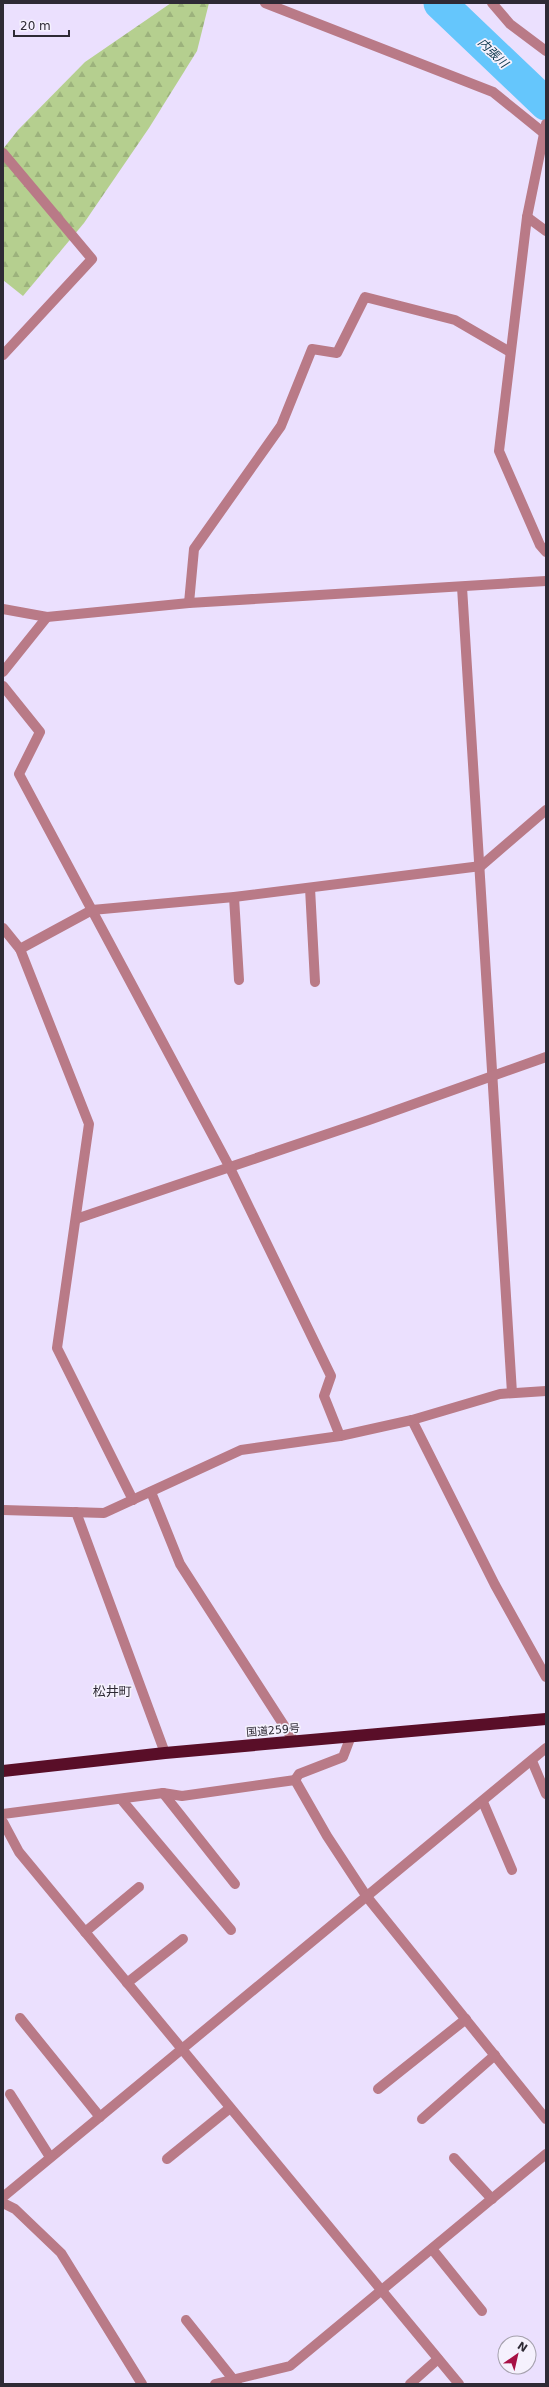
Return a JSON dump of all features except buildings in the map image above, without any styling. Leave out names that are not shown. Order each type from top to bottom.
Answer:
[{"type":"highway","name":"国道259号","points":[[3,1771],[165,1753],[546,1719]]},
{"type":"street","points":[[265,3],[493,92],[545,129],[527,217],[499,451],[540,545],[546,552]]},
{"type":"street","points":[[492,3],[510,24],[546,51]]},
{"type":"street","points":[[3,153],[92,259],[3,355]]},
{"type":"street","points":[[527,217],[546,231]]},
{"type":"street","points":[[189,602],[194,549],[282,426],[312,349],[337,353],[365,297],[455,320],[510,352]]},
{"type":"street","points":[[3,609],[47,617],[189,602],[462,587],[546,580]]},
{"type":"street","points":[[462,587],[481,866],[492,1077],[512,1393]]},
{"type":"street","points":[[3,672],[47,617]]},
{"type":"street","points":[[3,686],[40,732],[19,774],[229,1166],[331,1376],[324,1396],[340,1436]]},
{"type":"street","points":[[20,949],[92,910],[234,897],[481,866],[546,810]]},
{"type":"street","points":[[310,888],[315,982]]},
{"type":"street","points":[[234,897],[239,980]]},
{"type":"street","points":[[3,928],[20,949],[89,1124],[57,1348],[132,1500]]},
{"type":"street","points":[[76,1219],[492,1077],[546,1057]]},
{"type":"street","points":[[3,1510],[104,1513],[241,1450],[340,1436],[412,1420],[500,1394],[546,1391]]},
{"type":"street","points":[[412,1420],[495,1585],[546,1677]]},
{"type":"street","points":[[151,1492],[180,1564],[294,1741]]},
{"type":"street","points":[[76,1512],[165,1753]]},
{"type":"street","points":[[3,1814],[163,1793],[182,1796],[295,1780],[299,1774],[343,1757],[351,1736]]},
{"type":"street","points":[[3,2196],[483,1802],[546,1748]]},
{"type":"street","points":[[532,1761],[546,1794]]},
{"type":"street","points":[[295,1780],[327,1836],[367,1897],[546,2119]]},
{"type":"street","points":[[163,1793],[235,1884]]},
{"type":"street","points":[[121,1799],[231,1930]]},
{"type":"street","points":[[483,1802],[512,1870]]},
{"type":"street","points":[[3,1822],[19,1852],[459,2384]]},
{"type":"street","points":[[85,1932],[139,1886]]},
{"type":"street","points":[[126,1983],[183,1939]]},
{"type":"street","points":[[20,2018],[100,2116]]},
{"type":"street","points":[[378,2089],[466,2019]]},
{"type":"street","points":[[422,2120],[495,2056]]},
{"type":"street","points":[[10,2094],[50,2157]]},
{"type":"street","points":[[167,2159],[230,2108]]},
{"type":"street","points":[[215,2384],[236,2382],[290,2366],[383,2291],[546,2154]]},
{"type":"street","points":[[454,2158],[492,2199]]},
{"type":"street","points":[[3,2203],[15,2209],[61,2253],[142,2384]]},
{"type":"street","points":[[432,2250],[482,2311]]},
{"type":"street","points":[[186,2320],[236,2382]]},
{"type":"street","points":[[410,2384],[438,2359]]},
{"type":"green space","points":[[171,3],[209,3],[197,51],[149,128],[84,223],[23,296],[3,280],[3,149],[18,130],[85,62]]},
{"type":"waterway","name":"内張川","points":[[440,3],[546,104]]},
{"type":"district","name":"松井町","points":[[112,1691]]}]
